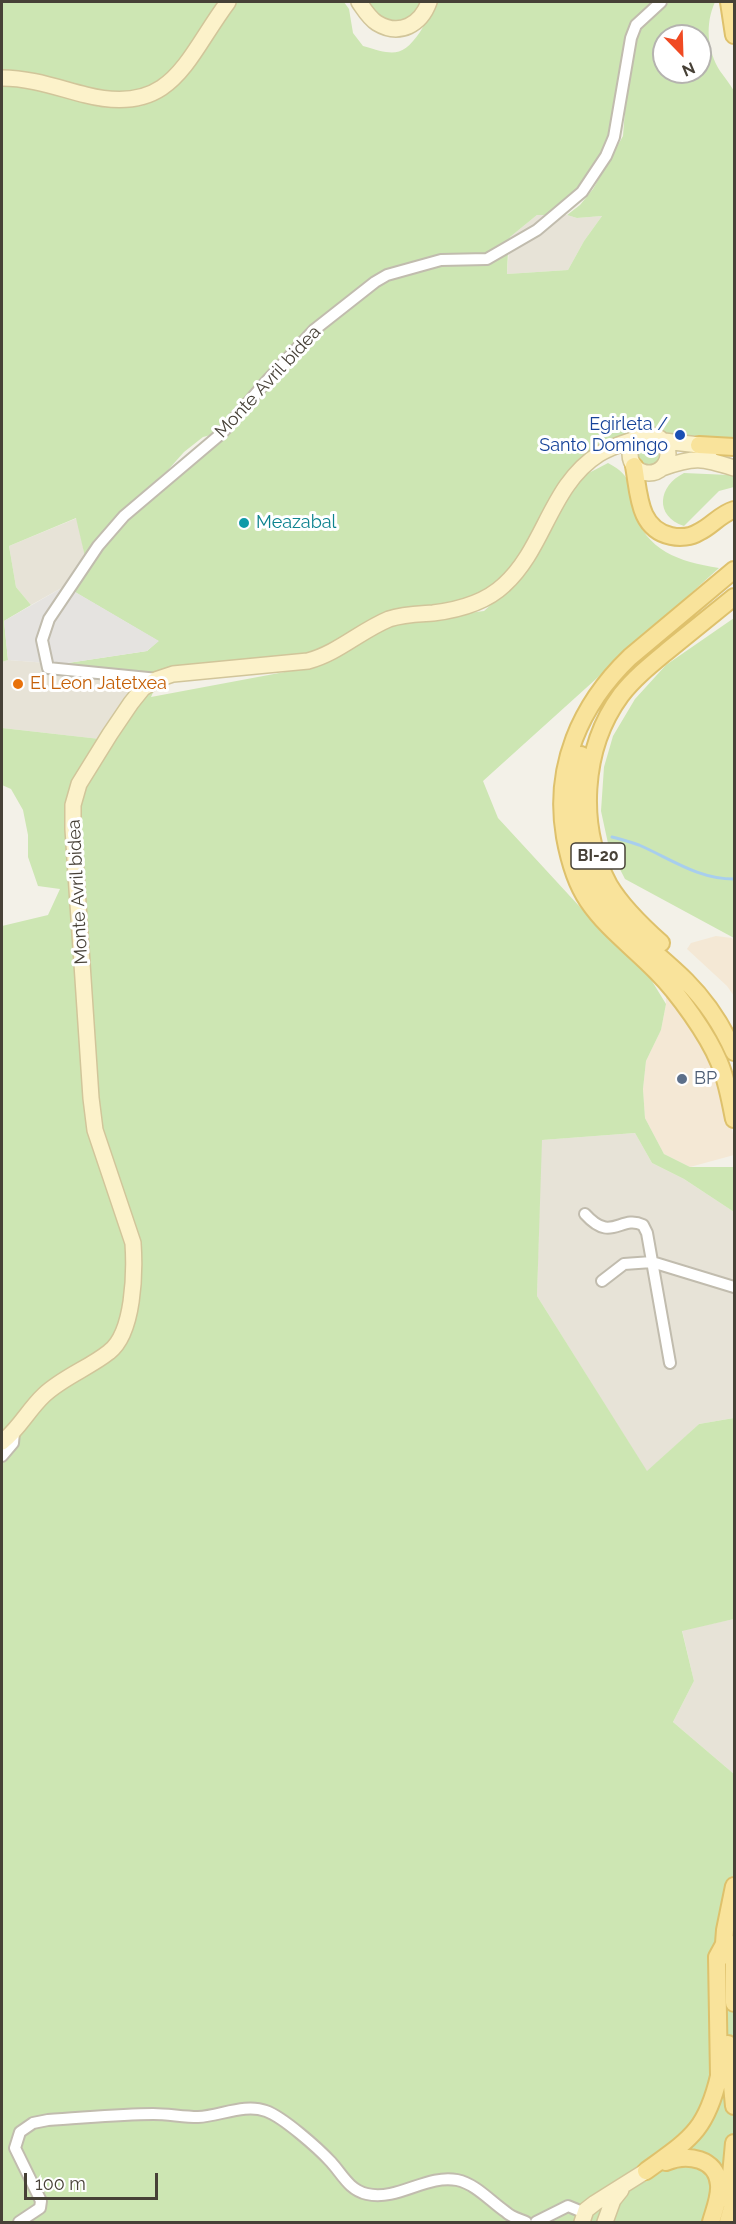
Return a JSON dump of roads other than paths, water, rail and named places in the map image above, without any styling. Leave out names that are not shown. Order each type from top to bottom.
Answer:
[{"type":"main road","points":[[729,2],[735,35]]},
{"type":"main road","points":[[699,445],[735,447]]},
{"type":"main road","points":[[633,464],[644,515],[649,523],[664,534],[676,537],[699,532],[724,513],[735,510]]},
{"type":"main road","points":[[735,570],[630,657],[615,671],[590,705],[574,738],[563,779],[561,809],[568,853],[573,870],[587,899],[609,928],[658,973],[694,1020],[719,1062],[735,1119]]},
{"type":"main road","name":"BI-20","points":[[735,580],[622,693],[600,732],[590,764],[588,784],[591,827],[597,853],[609,884],[625,907],[706,986],[735,1027]]},
{"type":"main road","name":"BI-20","points":[[735,597],[635,661],[596,714],[587,735],[576,774],[576,816],[579,832],[589,869],[605,901],[632,932],[686,980],[715,1016],[735,1052]]},
{"type":"main road","points":[[689,625],[699,601]]},
{"type":"main road","points":[[689,625],[735,602]]},
{"type":"main road","points":[[735,1886],[724,2002],[735,2106]]},
{"type":"main road","points":[[729,1945],[735,2003]]},
{"type":"main road","points":[[646,2171],[689,2140],[699,2129],[715,2093],[719,2076],[717,1958],[729,1945]]},
{"type":"main road","points":[[717,2223],[731,2175],[735,2143]]},
{"type":"main road","points":[[646,2171],[674,2158],[687,2156],[695,2157],[708,2164],[719,2183],[711,2223]]},
{"type":"main road","points":[[728,2223],[735,2201]]},
{"type":"main road","points":[[733,2223],[735,2211]]},
{"type":"street","points":[[2,78],[23,78],[90,96],[126,99],[158,92],[182,70],[228,2]]},
{"type":"street","points":[[358,2],[376,23],[397,30],[412,25],[420,19],[429,2]]},
{"type":"street","name":"Monte Avril bidea","points":[[158,679],[48,668],[42,640],[49,619],[98,546],[124,516],[222,433],[314,330],[375,282],[387,275],[441,260],[487,259],[537,230],[582,192],[606,156],[614,137],[631,38],[636,25],[661,2]]},
{"type":"street","points":[[633,464],[631,447],[641,437],[651,435],[664,441],[699,445],[735,459]]},
{"type":"street","name":"Monte Avril bidea","points":[[2,1442],[14,1432],[43,1395],[110,1352],[122,1335],[130,1307],[134,1262],[133,1243],[95,1130],[91,1098],[73,829],[74,805],[79,784],[131,703],[143,688],[158,679],[173,674],[308,661],[324,656],[390,619],[458,608],[481,600],[503,587],[517,573],[564,486],[579,470],[608,449],[641,437]]},
{"type":"street","points":[[662,468],[669,455],[664,441]]},
{"type":"street","points":[[590,461],[607,457],[633,464],[648,474],[683,461],[696,459],[735,468]]},
{"type":"street","points":[[585,1214],[595,1225],[606,1228],[637,1222],[643,1225],[647,1233],[670,1363]]},
{"type":"street","points":[[602,1281],[624,1264],[652,1262],[735,1287]]},
{"type":"street","points":[[2,1456],[13,1443],[14,1432]]},
{"type":"street","points":[[19,2223],[40,2208],[41,2201],[15,2148],[20,2132],[33,2123],[48,2120],[154,2114],[198,2117],[247,2109],[266,2111],[282,2121],[316,2148],[331,2162],[347,2183],[357,2190],[368,2194],[383,2195],[443,2179],[457,2180],[473,2187],[507,2214],[526,2223]]},
{"type":"street","points":[[536,2223],[568,2206],[583,2218],[595,2203],[646,2171]]},
{"type":"street","points":[[605,2223],[613,2200],[630,2181]]},
{"type":"waterway","points":[[612,837],[639,845],[708,876],[734,879]]},
{"type":"place","name":"Egirleta / Santo Domingo","points":[[680,435]]},
{"type":"place","name":"Meazabal","points":[[244,523]]},
{"type":"place","name":"El Leon Jatetxea","points":[[18,684]]},
{"type":"place","name":"BP","points":[[682,1079]]}]
